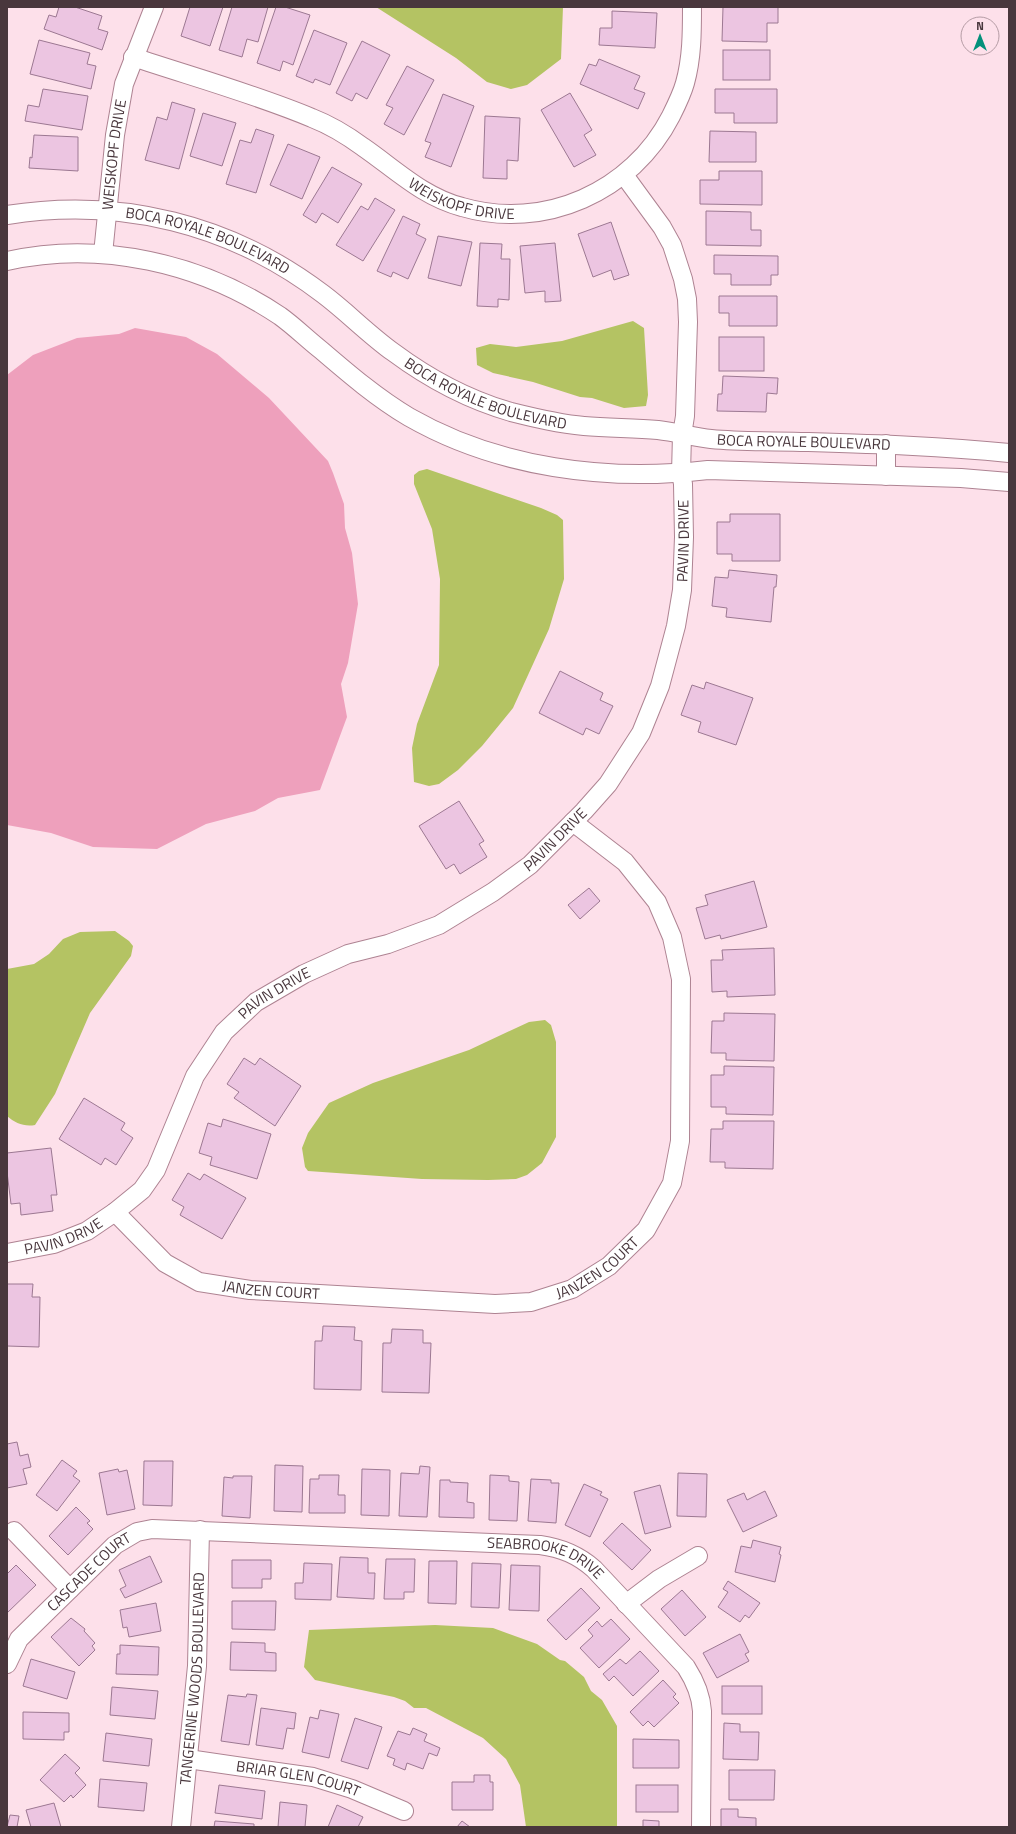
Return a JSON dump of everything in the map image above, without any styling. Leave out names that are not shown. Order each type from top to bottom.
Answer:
[{"type":"street","name":"WEISKOPF DRIVE","points":[[103,254],[115,135],[124,84],[133,57],[154,7]]},
{"type":"street","name":"WEISKOPF DRIVE","points":[[133,57],[313,118],[362,146],[411,184],[435,197],[461,207],[487,212],[515,214],[546,212],[570,205],[598,192],[624,175],[645,155],[664,130],[685,84],[689,60],[692,7]]},
{"type":"street","name":"PAVIN DRIVE","points":[[7,1253],[54,1244],[87,1231],[115,1212],[142,1190],[156,1170],[195,1076],[224,1032],[256,1002],[304,974],[348,954],[388,944],[439,925],[493,892],[530,865],[574,822],[608,784],[641,733],[660,686],[676,626],[682,590],[684,537],[683,484],[681,473],[682,434],[685,416],[688,322],[687,299],[678,260],[662,227],[624,175]]},
{"type":"street","name":"BOCA ROYALE BOULEVARD","points":[[7,215],[50,210],[107,210],[146,215],[192,225],[246,246],[272,259],[326,296],[392,352],[453,389],[507,411],[558,423],[659,430],[711,439],[886,444],[1009,453]]},
{"type":"street","name":"BOCA ROYALE BOULEVARD","points":[[7,261],[60,253],[103,254],[148,261],[204,277],[258,303],[298,330],[380,398],[409,417],[449,437],[474,447],[520,461],[561,468],[599,472],[681,473],[708,470],[961,478],[1009,482]]},
{"type":"street","points":[[886,444],[886,476]]},
{"type":"street","name":"JANZEN COURT","points":[[115,1212],[166,1262],[199,1282],[250,1290],[494,1304],[531,1302],[572,1289],[608,1266],[646,1230],[672,1183],[680,1141],[681,979],[672,937],[657,902],[625,862],[574,822]]},
{"type":"street","name":"CASCADE COURT","points":[[7,1664],[19,1639],[114,1545],[137,1532],[152,1529],[200,1530]]},
{"type":"street","name":"SEABROOKE DRIVE","points":[[200,1530],[540,1544],[567,1550],[583,1560],[626,1604],[686,1667],[694,1680],[699,1692],[702,1711],[701,1827]]},
{"type":"street","name":"TANGERINE WOODS BOULEVARD","points":[[182,1827],[197,1666],[200,1530]]},
{"type":"street","points":[[14,1531],[70,1589]]},
{"type":"street","points":[[626,1604],[659,1580],[698,1556]]},
{"type":"street","name":"BRIAR GLEN COURT","points":[[188,1759],[313,1777],[352,1789],[404,1811]]},
{"type":"shaded area","points":[[376,7],[563,7],[561,59],[527,85],[511,89],[487,82],[456,58]]},
{"type":"shaded area","points":[[633,321],[644,328],[648,395],[646,406],[624,408],[592,398],[580,397],[533,382],[493,373],[477,365],[476,348],[490,344],[516,347],[562,341]]},
{"type":"shaded area","points":[[135,328],[186,337],[217,354],[269,398],[328,461],[344,504],[345,528],[352,553],[358,604],[348,663],[341,684],[347,717],[320,790],[278,798],[255,811],[206,824],[157,849],[93,847],[51,833],[7,825],[7,375],[33,355],[77,338],[119,334]]},
{"type":"shaded area","points":[[427,469],[541,508],[557,515],[563,520],[564,579],[549,629],[513,708],[482,746],[458,770],[439,784],[429,786],[414,782],[412,748],[417,724],[439,665],[440,579],[432,529],[414,484],[414,475],[419,471]]},
{"type":"shaded area","points":[[115,931],[129,941],[133,946],[131,956],[90,1013],[55,1094],[35,1125],[23,1125],[13,1121],[7,1116],[7,969],[34,964],[49,954],[63,939],[80,932]]},
{"type":"shaded area","points":[[545,1020],[551,1025],[556,1042],[556,1137],[542,1163],[527,1175],[516,1179],[422,1179],[308,1171],[305,1167],[302,1148],[308,1133],[329,1103],[373,1083],[469,1050],[529,1022]]},
{"type":"shaded area","points":[[435,1625],[493,1628],[537,1644],[560,1660],[565,1661],[584,1677],[591,1691],[602,1700],[617,1726],[617,1827],[526,1827],[520,1785],[506,1759],[483,1738],[426,1708],[414,1708],[405,1701],[394,1697],[315,1680],[304,1667],[309,1630]]},
{"type":"building","points":[[59,7],[75,7],[102,16],[98,29],[108,32],[102,50],[44,29],[49,15],[56,17]]},
{"type":"building","points":[[190,7],[223,7],[210,46],[181,36]]},
{"type":"building","points":[[232,7],[268,7],[258,42],[247,39],[242,57],[219,50]]},
{"type":"building","points":[[276,7],[285,7],[310,15],[293,65],[283,61],[280,71],[257,63]]},
{"type":"building","points":[[723,7],[778,7],[778,23],[767,23],[767,42],[722,41]]},
{"type":"building","points":[[612,11],[657,13],[655,48],[599,45],[600,28],[612,28]]},
{"type":"building","points":[[314,30],[347,43],[330,85],[315,79],[313,83],[296,76]]},
{"type":"building","points":[[39,40],[90,53],[87,64],[96,66],[91,89],[30,74]]},
{"type":"building","points":[[362,41],[390,55],[367,99],[356,93],[352,101],[336,93]]},
{"type":"building","points":[[723,50],[770,50],[770,80],[723,80]]},
{"type":"building","points":[[599,59],[640,76],[634,89],[645,93],[638,109],[580,84],[589,64],[596,66]]},
{"type":"building","points":[[407,66],[434,80],[404,135],[384,124],[393,108],[386,105]]},
{"type":"building","points":[[43,89],[88,96],[82,130],[25,121],[28,105],[39,107]]},
{"type":"building","points":[[715,89],[777,89],[777,123],[734,123],[734,113],[715,113]]},
{"type":"building","points":[[570,93],[592,130],[584,135],[596,155],[574,167],[541,110]]},
{"type":"building","points":[[443,94],[474,106],[451,167],[425,157],[431,143],[425,141]]},
{"type":"building","points":[[172,102],[195,109],[179,169],[145,160],[157,117],[167,120]]},
{"type":"building","points":[[203,113],[236,123],[222,166],[190,156]]},
{"type":"building","points":[[485,116],[520,118],[518,161],[507,160],[507,179],[483,178]]},
{"type":"building","points":[[256,129],[274,135],[256,193],[226,184],[240,140],[251,143]]},
{"type":"building","points":[[710,131],[756,132],[756,162],[709,162]]},
{"type":"building","points":[[34,135],[78,137],[78,171],[29,168],[30,157],[32,158]]},
{"type":"building","points":[[288,144],[320,157],[302,199],[270,185]]},
{"type":"building","points":[[332,167],[362,184],[338,223],[322,213],[316,223],[303,215]]},
{"type":"building","points":[[719,171],[762,171],[762,205],[700,204],[700,180],[719,180]]},
{"type":"building","points":[[375,198],[395,210],[363,261],[336,245],[361,206],[368,210]]},
{"type":"building","points":[[706,211],[751,212],[751,230],[761,230],[761,246],[706,245]]},
{"type":"building","points":[[403,216],[420,224],[416,234],[426,239],[408,279],[393,272],[391,277],[377,271]]},
{"type":"building","points":[[611,222],[629,275],[614,280],[611,270],[593,277],[578,234]]},
{"type":"building","points":[[438,236],[472,242],[461,286],[428,278]]},
{"type":"building","points":[[480,243],[502,244],[501,259],[510,259],[509,300],[498,299],[498,307],[477,306]]},
{"type":"building","points":[[555,243],[561,301],[545,302],[545,291],[525,293],[520,246]]},
{"type":"building","points":[[714,255],[778,256],[778,275],[771,275],[771,285],[731,285],[731,274],[714,274]]},
{"type":"building","points":[[719,296],[777,296],[777,326],[729,326],[729,313],[719,313]]},
{"type":"building","points":[[719,337],[764,337],[764,371],[719,371]]},
{"type":"building","points":[[723,376],[778,378],[777,394],[767,393],[766,412],[717,411],[718,394],[722,394]]},
{"type":"building","points":[[730,514],[780,514],[780,561],[732,561],[732,554],[717,554],[717,522],[730,522]]},
{"type":"building","points":[[729,570],[777,575],[776,587],[774,587],[771,622],[726,617],[727,608],[712,606],[715,577],[728,578]]},
{"type":"building","points":[[560,671],[603,693],[600,700],[613,706],[599,734],[586,728],[583,735],[539,713]]},
{"type":"building","points":[[706,682],[753,698],[736,745],[698,732],[701,722],[681,715],[692,685],[704,689]]},
{"type":"building","points":[[459,801],[484,841],[479,844],[487,857],[460,874],[454,864],[446,869],[419,826]]},
{"type":"building","points":[[754,881],[767,927],[721,939],[720,935],[705,939],[696,908],[708,905],[705,895]]},
{"type":"building","points":[[589,888],[600,901],[580,919],[568,905]]},
{"type":"building","points":[[774,948],[775,995],[727,997],[727,991],[712,992],[711,960],[723,960],[722,950]]},
{"type":"building","points":[[724,1013],[775,1014],[774,1061],[726,1060],[726,1053],[711,1053],[712,1021],[724,1021]]},
{"type":"building","points":[[244,1058],[255,1065],[260,1058],[301,1086],[275,1126],[234,1098],[239,1092],[227,1084]]},
{"type":"building","points":[[724,1066],[774,1067],[773,1115],[726,1114],[726,1107],[711,1107],[711,1075],[724,1075]]},
{"type":"building","points":[[84,1098],[125,1123],[121,1130],[133,1138],[116,1165],[105,1158],[101,1165],[59,1139]]},
{"type":"building","points":[[223,1119],[271,1134],[257,1179],[210,1165],[212,1157],[199,1153],[208,1123],[221,1127]]},
{"type":"building","points":[[723,1121],[774,1121],[773,1169],[725,1168],[725,1162],[710,1162],[711,1129],[723,1129]]},
{"type":"building","points":[[51,1148],[57,1195],[51,1195],[53,1211],[21,1215],[20,1203],[11,1204],[7,1172],[7,1153]]},
{"type":"building","points":[[188,1173],[200,1180],[204,1174],[246,1198],[222,1239],[180,1215],[184,1207],[172,1200]]},
{"type":"building","points":[[7,1284],[33,1284],[32,1297],[40,1297],[39,1347],[7,1346]]},
{"type":"building","points":[[323,1326],[355,1327],[354,1340],[362,1341],[361,1390],[314,1389],[315,1341],[322,1341]]},
{"type":"building","points":[[392,1329],[423,1330],[423,1343],[431,1343],[429,1393],[382,1392],[383,1343],[391,1343]]},
{"type":"building","points":[[17,1442],[20,1456],[28,1454],[31,1467],[23,1469],[27,1484],[7,1488],[7,1444]]},
{"type":"building","points":[[62,1460],[77,1471],[73,1476],[80,1481],[57,1511],[36,1495]]},
{"type":"building","points":[[144,1461],[173,1461],[172,1506],[143,1505]]},
{"type":"building","points":[[275,1465],[303,1466],[302,1512],[274,1511]]},
{"type":"building","points":[[420,1466],[430,1467],[427,1517],[399,1516],[401,1473],[419,1474]]},
{"type":"building","points":[[118,1469],[119,1472],[127,1470],[135,1509],[107,1515],[99,1473]]},
{"type":"building","points":[[362,1469],[390,1470],[389,1516],[361,1515]]},
{"type":"building","points":[[678,1473],[707,1474],[706,1517],[677,1516]]},
{"type":"building","points":[[319,1475],[339,1475],[338,1495],[345,1495],[345,1513],[309,1513],[310,1479],[319,1479]]},
{"type":"building","points":[[490,1475],[509,1476],[509,1481],[519,1482],[517,1521],[489,1520]]},
{"type":"building","points":[[233,1476],[252,1476],[250,1518],[222,1516],[224,1477],[233,1478]]},
{"type":"building","points":[[531,1479],[551,1480],[551,1483],[559,1483],[556,1523],[528,1521]]},
{"type":"building","points":[[440,1480],[468,1483],[467,1502],[474,1503],[474,1518],[439,1517]]},
{"type":"building","points":[[584,1484],[602,1492],[600,1495],[608,1499],[590,1537],[565,1525]]},
{"type":"building","points":[[660,1485],[671,1527],[645,1534],[634,1492]]},
{"type":"building","points":[[765,1491],[777,1516],[743,1532],[727,1500],[744,1493],[747,1500]]},
{"type":"building","points":[[76,1507],[90,1521],[87,1523],[93,1529],[68,1555],[49,1536]]},
{"type":"building","points":[[622,1523],[651,1550],[632,1570],[603,1543]]},
{"type":"building","points":[[753,1540],[781,1547],[779,1554],[781,1555],[775,1582],[735,1572],[741,1546],[751,1548]]},
{"type":"building","points":[[150,1556],[162,1582],[125,1598],[120,1589],[126,1586],[119,1570]]},
{"type":"building","points":[[340,1557],[368,1558],[368,1573],[375,1573],[374,1599],[337,1597]]},
{"type":"building","points":[[386,1559],[415,1559],[414,1592],[404,1592],[404,1599],[384,1599]]},
{"type":"building","points":[[232,1560],[271,1560],[271,1579],[262,1579],[262,1588],[232,1588]]},
{"type":"building","points":[[429,1561],[457,1561],[456,1604],[428,1603]]},
{"type":"building","points":[[304,1563],[332,1564],[331,1600],[295,1599],[295,1583],[303,1583]]},
{"type":"building","points":[[472,1563],[501,1564],[499,1608],[471,1607]]},
{"type":"building","points":[[16,1565],[36,1585],[7,1613],[7,1574]]},
{"type":"building","points":[[511,1565],[540,1566],[539,1611],[509,1610]]},
{"type":"building","points":[[728,1581],[760,1603],[749,1618],[745,1615],[740,1622],[718,1607],[728,1592],[723,1589]]},
{"type":"building","points":[[581,1588],[600,1608],[566,1640],[547,1620]]},
{"type":"building","points":[[682,1590],[706,1617],[685,1636],[661,1609]]},
{"type":"building","points":[[232,1601],[276,1601],[275,1630],[232,1629]]},
{"type":"building","points":[[156,1603],[161,1631],[129,1637],[127,1627],[123,1628],[120,1610]]},
{"type":"building","points":[[71,1618],[85,1629],[84,1631],[95,1643],[92,1646],[95,1650],[79,1666],[51,1637]]},
{"type":"building","points":[[611,1619],[630,1639],[599,1668],[580,1648],[593,1636],[588,1630],[597,1621],[602,1627]]},
{"type":"building","points":[[740,1634],[749,1652],[745,1654],[749,1661],[717,1678],[703,1653]]},
{"type":"building","points":[[231,1642],[265,1643],[265,1652],[276,1653],[276,1671],[230,1670]]},
{"type":"building","points":[[120,1645],[159,1647],[158,1675],[116,1674],[117,1654],[120,1654]]},
{"type":"building","points":[[640,1651],[659,1671],[633,1696],[614,1676],[609,1681],[603,1674],[620,1659],[626,1664]]},
{"type":"building","points":[[31,1659],[75,1672],[67,1699],[23,1686]]},
{"type":"building","points":[[663,1680],[676,1694],[673,1697],[679,1703],[654,1727],[648,1721],[643,1726],[630,1712]]},
{"type":"building","points":[[722,1686],[762,1686],[762,1714],[722,1714]]},
{"type":"building","points":[[112,1687],[158,1691],[155,1719],[110,1715]]},
{"type":"building","points":[[247,1694],[257,1695],[249,1745],[221,1741],[228,1695],[246,1697]]},
{"type":"building","points":[[261,1708],[296,1713],[294,1729],[287,1728],[283,1749],[256,1745]]},
{"type":"building","points":[[320,1710],[339,1714],[329,1758],[302,1752],[310,1717],[318,1719]]},
{"type":"building","points":[[23,1712],[69,1713],[69,1732],[64,1732],[64,1740],[23,1739]]},
{"type":"building","points":[[355,1718],[382,1727],[368,1769],[341,1761]]},
{"type":"building","points":[[724,1723],[740,1724],[740,1732],[759,1732],[758,1760],[723,1759]]},
{"type":"building","points":[[413,1728],[427,1734],[424,1741],[440,1748],[437,1756],[429,1753],[423,1769],[407,1763],[405,1770],[393,1765],[395,1759],[387,1756],[398,1731],[410,1735]]},
{"type":"building","points":[[106,1733],[152,1739],[149,1766],[103,1761]]},
{"type":"building","points":[[633,1739],[679,1740],[679,1768],[633,1768]]},
{"type":"building","points":[[65,1754],[80,1768],[75,1773],[86,1785],[73,1798],[71,1795],[64,1802],[40,1780]]},
{"type":"building","points":[[729,1770],[775,1770],[774,1800],[729,1800]]},
{"type":"building","points":[[474,1775],[490,1775],[490,1782],[493,1782],[493,1810],[452,1810],[452,1782],[474,1782]]},
{"type":"building","points":[[100,1779],[147,1783],[144,1811],[98,1807]]},
{"type":"building","points":[[219,1785],[265,1791],[262,1819],[215,1813]]},
{"type":"building","points":[[636,1785],[678,1785],[678,1812],[636,1812]]},
{"type":"building","points":[[280,1802],[307,1805],[305,1827],[278,1827]]},
{"type":"building","points":[[54,1803],[61,1827],[31,1827],[26,1810]]},
{"type":"building","points":[[337,1805],[363,1817],[358,1827],[328,1827]]},
{"type":"building","points":[[721,1809],[738,1809],[738,1817],[756,1818],[756,1827],[721,1827]]},
{"type":"building","points":[[10,1815],[19,1816],[17,1827],[7,1827]]},
{"type":"building","points":[[643,1820],[659,1821],[659,1827],[643,1827]]},
{"type":"building","points":[[215,1821],[254,1824],[254,1827],[214,1827]]},
{"type":"building","points":[[462,1821],[470,1827],[457,1827]]}]
